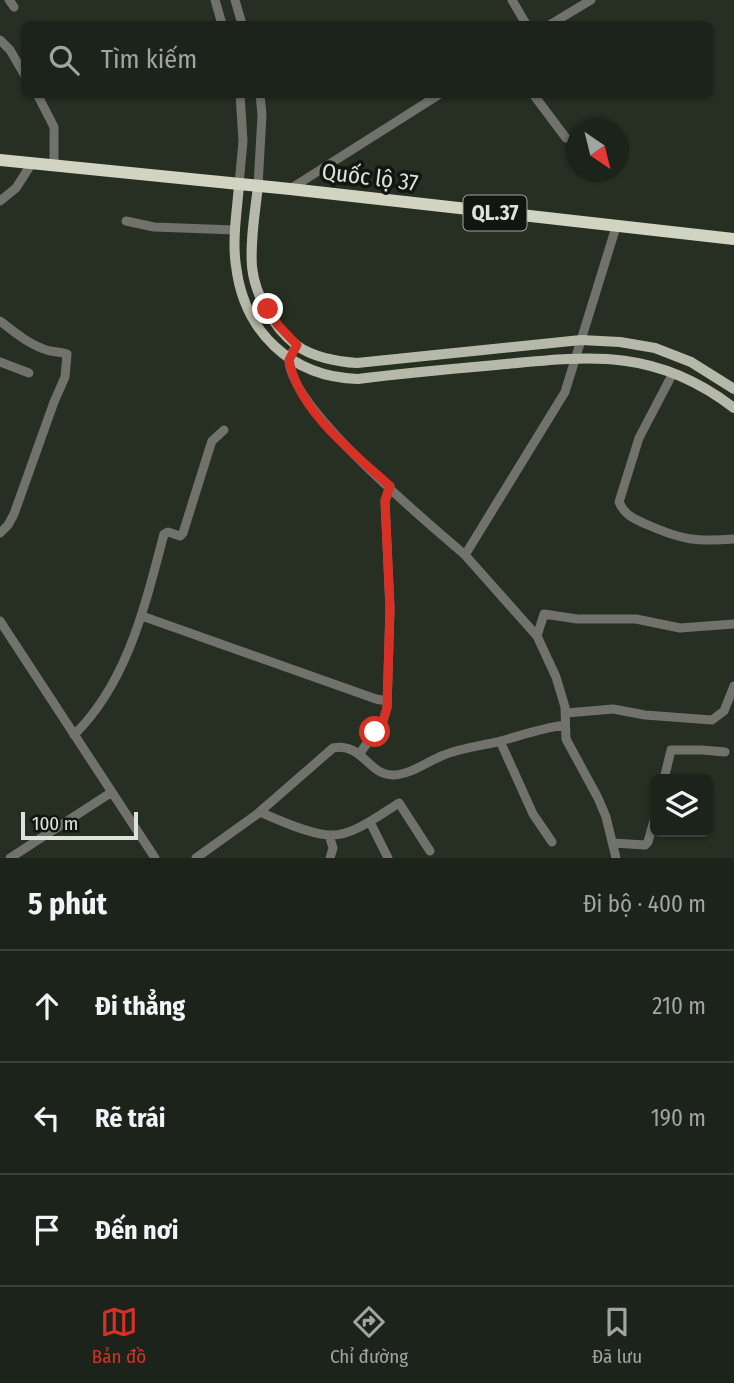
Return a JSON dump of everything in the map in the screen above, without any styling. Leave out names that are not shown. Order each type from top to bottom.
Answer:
[{"type":"highway","name":"Quốc lộ 37","points":[[0,160],[290,189],[734,239]]},
{"type":"main road","points":[[241,185],[235,230],[237,271],[249,312],[274,345],[357,363],[581,340],[620,342],[655,348],[691,362],[734,389]]},
{"type":"main road","points":[[257,186],[252,254],[258,292],[293,351],[325,374],[358,379],[576,357],[617,358],[673,373],[699,384],[734,408]]},
{"type":"street","points":[[215,0],[221,21]]},
{"type":"street","points":[[235,0],[241,21]]},
{"type":"street","points":[[512,0],[524,21]]},
{"type":"street","points":[[556,21],[591,0]]},
{"type":"street","points":[[0,40],[10,50],[21,69]]},
{"type":"street","points":[[39,98],[54,127],[54,166]]},
{"type":"street","points":[[240,98],[243,141],[241,185]]},
{"type":"street","points":[[257,186],[262,115],[260,98]]},
{"type":"street","points":[[290,189],[434,98]]},
{"type":"street","points":[[536,98],[566,138]]},
{"type":"street","points":[[0,201],[16,188],[32,163]]},
{"type":"street","points":[[126,222],[154,227],[235,230]]},
{"type":"street","points":[[465,555],[565,392],[616,227]]},
{"type":"street","points":[[0,321],[48,351],[67,354],[65,377],[14,514],[0,533]]},
{"type":"street","points":[[293,351],[297,386],[321,420],[344,445],[465,555],[537,636],[556,677],[566,713],[566,739],[598,798],[617,858]]},
{"type":"street","points":[[0,362],[29,373]]},
{"type":"street","points":[[673,373],[635,448],[621,494],[621,508],[628,516],[678,538],[711,541],[734,539]]},
{"type":"street","points":[[74,735],[91,719],[111,688],[142,616],[164,534],[168,532],[180,536],[183,533],[212,441],[224,430]]},
{"type":"street","points":[[360,753],[383,721],[387,701],[390,620],[385,501],[390,486]]},
{"type":"street","points":[[537,636],[544,614],[577,619],[636,619],[680,628],[734,624]]},
{"type":"street","points":[[142,616],[387,701]]},
{"type":"street","points":[[0,621],[155,858]]},
{"type":"street","points":[[566,713],[613,709],[645,715],[712,720],[724,711],[734,686]]},
{"type":"street","points":[[196,858],[260,812],[332,748],[340,747],[360,753],[381,772],[398,774],[444,755],[536,729],[565,726]]},
{"type":"street","points":[[500,741],[534,814],[552,842]]},
{"type":"street","points":[[665,774],[671,750],[724,752]]},
{"type":"street","points":[[10,858],[111,792]]},
{"type":"street","points":[[260,812],[277,820],[329,835],[370,822],[400,803],[430,851]]},
{"type":"street","points":[[370,822],[388,858]]},
{"type":"street","points":[[329,835],[333,852],[330,858]]},
{"type":"street","points":[[613,843],[645,845],[650,836]]},
{"type":"route","points":[[268,309],[278,325],[297,345],[289,360],[297,386],[321,420],[344,445],[390,486],[385,501],[390,608],[387,708],[383,721],[375,732]]}]
